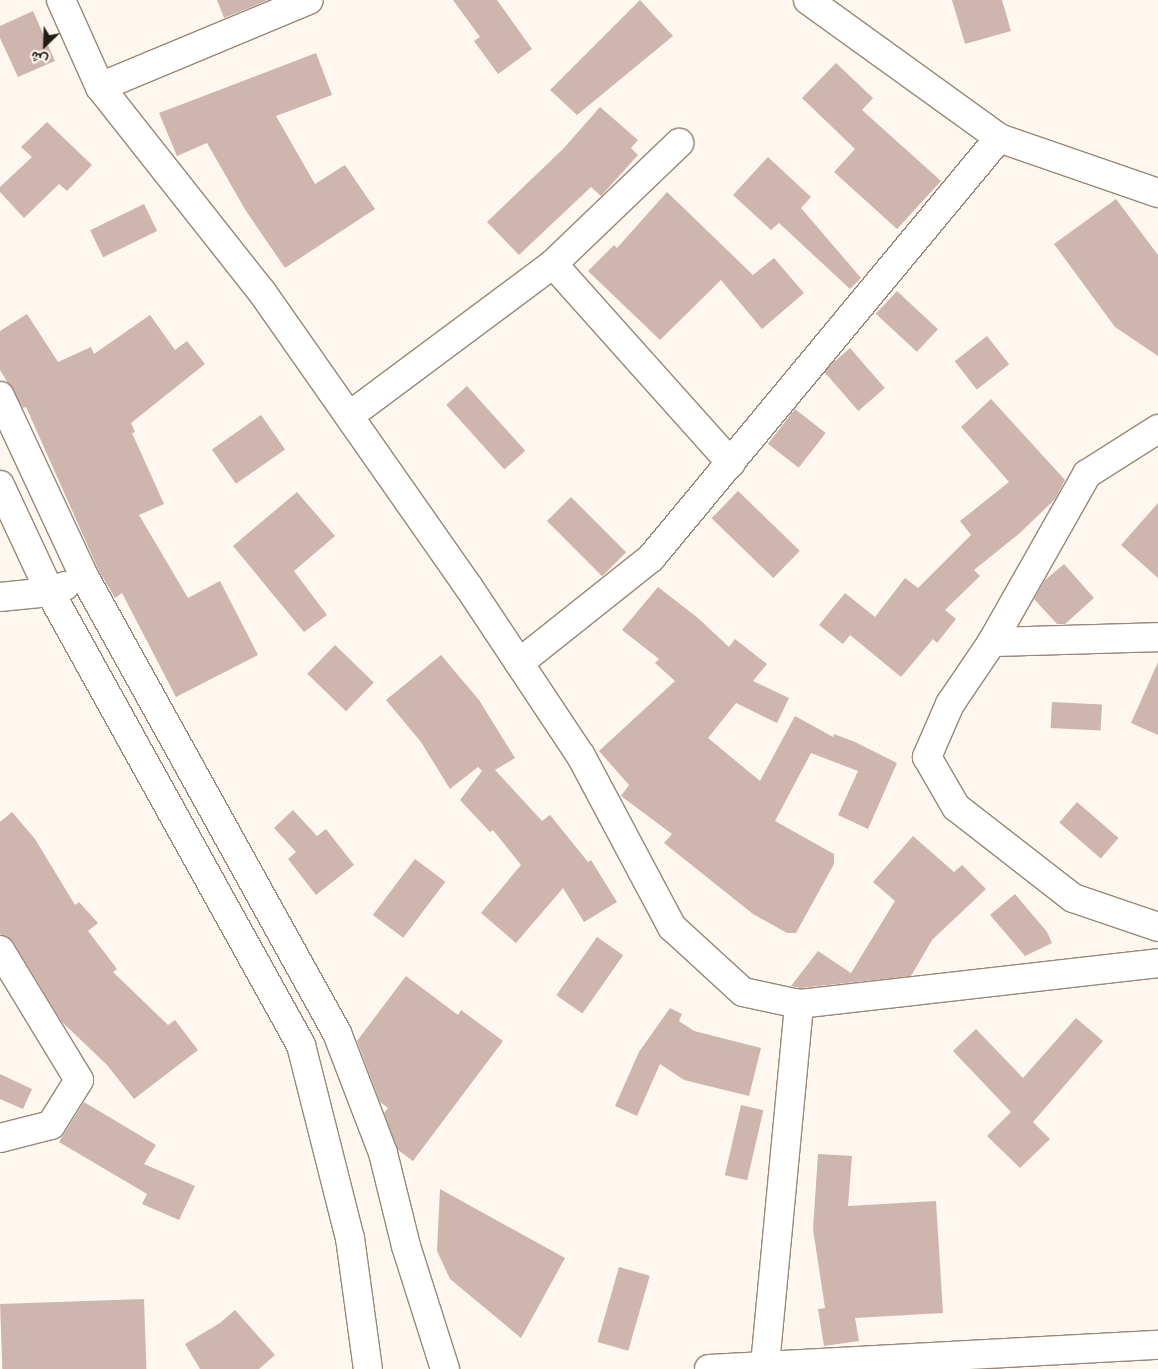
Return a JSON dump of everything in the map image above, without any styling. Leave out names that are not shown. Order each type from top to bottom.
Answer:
[{"type":"street","points":[[61,0],[100,87],[262,292],[519,663],[581,756],[672,927],[743,992],[798,1004],[1158,963]]},
{"type":"street","points":[[100,87],[309,0]]},
{"type":"street","points":[[808,0],[999,138],[1158,193]]},
{"type":"street","points":[[519,663],[652,558],[999,138]]},
{"type":"street","points":[[349,416],[552,264],[679,143]]},
{"type":"street","points":[[552,264],[731,463]]},
{"type":"street","points":[[0,396],[85,578],[337,1033],[383,1153],[406,1246],[445,1369]]},
{"type":"street","points":[[1158,429],[1087,474],[992,642],[950,704],[927,757],[956,807],[1073,898],[1158,927]]},
{"type":"street","points":[[0,485],[50,592],[301,1044],[350,1238],[368,1369]]},
{"type":"street","points":[[0,597],[50,592],[85,578]]},
{"type":"street","points":[[992,642],[1158,637]]},
{"type":"street","points":[[0,950],[79,1080],[51,1125],[0,1138]]},
{"type":"street","points":[[765,1366],[798,1004]]},
{"type":"street","points":[[709,1369],[1014,1360],[1158,1345]]},
{"type":"building","points":[[217,0],[268,0],[224,18]]},
{"type":"building","points":[[453,0],[497,0],[532,49],[498,74],[474,41],[480,37]]},
{"type":"building","points":[[640,0],[673,36],[577,115],[550,90]]},
{"type":"building","points":[[952,0],[1002,0],[1011,31],[965,44]]},
{"type":"building","points":[[33,11],[55,61],[18,77],[0,38],[0,26]]},
{"type":"building","points":[[316,53],[332,95],[276,116],[315,184],[345,165],[375,209],[285,268],[246,211],[207,143],[177,156],[159,113]]},
{"type":"building","points":[[836,63],[873,98],[862,110],[941,181],[897,229],[834,172],[855,149],[802,98]]},
{"type":"building","points":[[600,107],[638,140],[631,148],[638,155],[601,196],[591,187],[519,255],[487,222],[564,148]]},
{"type":"building","points":[[47,122],[92,165],[67,191],[59,184],[24,218],[0,192],[0,187],[32,157],[21,147]]},
{"type":"building","points":[[768,157],[811,197],[801,208],[861,278],[850,289],[779,223],[771,230],[733,195]]},
{"type":"building","points":[[667,192],[753,275],[774,258],[804,293],[762,329],[721,280],[660,340],[588,271],[614,245],[617,248]]},
{"type":"building","points":[[1116,199],[1158,255],[1158,356],[1115,327],[1054,244]]},
{"type":"building","points":[[144,204],[157,231],[103,257],[90,230]]},
{"type":"building","points":[[897,291],[938,329],[917,352],[876,314]]},
{"type":"building","points":[[27,314],[58,362],[91,347],[94,354],[150,315],[175,350],[187,341],[205,364],[131,423],[135,432],[132,433],[164,504],[139,515],[188,598],[220,581],[258,655],[176,697],[122,593],[115,598],[99,571],[26,407],[23,408],[0,370],[0,331]]},
{"type":"building","points":[[987,336],[1009,364],[977,390],[955,361]]},
{"type":"building","points":[[850,348],[885,388],[858,411],[824,371]]},
{"type":"building","points":[[467,386],[525,451],[504,469],[446,405]]},
{"type":"building","points":[[991,399],[1065,480],[1055,499],[1021,532],[974,570],[980,576],[945,610],[956,619],[937,643],[933,639],[901,677],[850,635],[843,644],[819,625],[845,593],[875,617],[905,578],[918,588],[971,535],[960,521],[1009,482],[961,427]]},
{"type":"building","points":[[795,409],[826,433],[799,468],[768,444]]},
{"type":"building","points":[[261,415],[285,449],[236,484],[212,449]]},
{"type":"building","points":[[738,491],[800,551],[773,578],[712,518]]},
{"type":"building","points":[[297,492],[335,536],[294,571],[327,615],[304,632],[233,546]]},
{"type":"building","points":[[571,497],[626,552],[602,576],[547,521]]},
{"type":"building","points":[[1158,503],[1158,578],[1121,545]]},
{"type":"building","points":[[1064,564],[1094,598],[1065,624],[1057,624],[1034,599],[1045,580]]},
{"type":"building","points":[[658,587],[698,618],[729,647],[735,639],[767,664],[753,681],[789,698],[777,723],[736,703],[708,738],[760,781],[795,716],[833,737],[834,734],[855,742],[897,763],[868,829],[838,815],[858,771],[811,753],[775,821],[834,854],[834,864],[796,933],[787,933],[753,914],[664,843],[672,834],[621,796],[629,785],[599,751],[675,681],[655,663],[659,659],[622,630]]},
{"type":"building","points":[[335,645],[374,683],[346,711],[307,674]]},
{"type":"building","points":[[441,655],[479,700],[515,758],[495,770],[542,821],[550,815],[588,862],[591,860],[617,902],[584,922],[563,888],[516,943],[481,913],[521,865],[493,830],[490,832],[460,800],[482,771],[478,767],[450,789],[421,742],[386,700]]},
{"type":"building","points":[[1158,662],[1158,735],[1131,723]]},
{"type":"building","points":[[1052,702],[1102,705],[1101,731],[1051,728]]},
{"type":"building","points":[[1077,802],[1119,838],[1101,858],[1059,822]]},
{"type":"building","points":[[293,810],[317,836],[326,829],[354,865],[316,895],[288,859],[296,852],[274,828]]},
{"type":"building","points":[[12,812],[35,839],[75,905],[79,902],[98,923],[88,931],[117,969],[113,972],[168,1025],[175,1020],[198,1050],[134,1099],[107,1065],[62,1022],[13,942],[0,934],[0,822]]},
{"type":"building","points":[[913,836],[954,872],[962,865],[986,889],[932,940],[911,976],[800,988],[791,986],[818,951],[851,973],[895,901],[873,882]]},
{"type":"building","points":[[415,859],[445,882],[403,938],[373,915]]},
{"type":"building","points":[[1015,894],[1047,932],[1052,943],[1025,956],[990,915]]},
{"type":"building","points":[[597,937],[623,955],[582,1014],[556,995]]},
{"type":"building","points":[[406,976],[458,1015],[461,1010],[503,1041],[413,1161],[398,1150],[384,1113],[388,1108],[380,1102],[357,1041]]},
{"type":"building","points":[[670,1008],[682,1014],[679,1021],[694,1031],[761,1048],[749,1096],[684,1080],[660,1064],[637,1116],[615,1106],[639,1052]]},
{"type":"building","points":[[1076,1018],[1103,1041],[1033,1122],[1050,1139],[1020,1168],[987,1136],[1011,1112],[953,1051],[976,1029],[1023,1078]]},
{"type":"building","points":[[0,1074],[32,1089],[23,1109],[0,1099]]},
{"type":"building","points":[[84,1102],[156,1145],[144,1164],[195,1186],[179,1220],[142,1204],[147,1194],[59,1142]]},
{"type":"building","points":[[741,1105],[763,1110],[747,1180],[725,1175]]},
{"type":"building","points":[[818,1154],[852,1156],[848,1206],[936,1201],[943,1313],[855,1318],[859,1341],[824,1346],[818,1309],[825,1308],[813,1229]]},
{"type":"building","points":[[440,1189],[565,1258],[521,1338],[450,1279],[437,1251]]},
{"type":"building","points":[[619,1267],[650,1276],[628,1351],[598,1342]]},
{"type":"building","points":[[144,1299],[146,1369],[2,1369],[0,1304]]},
{"type":"building","points":[[235,1310],[275,1355],[259,1369],[200,1369],[185,1344],[220,1323]]}]
